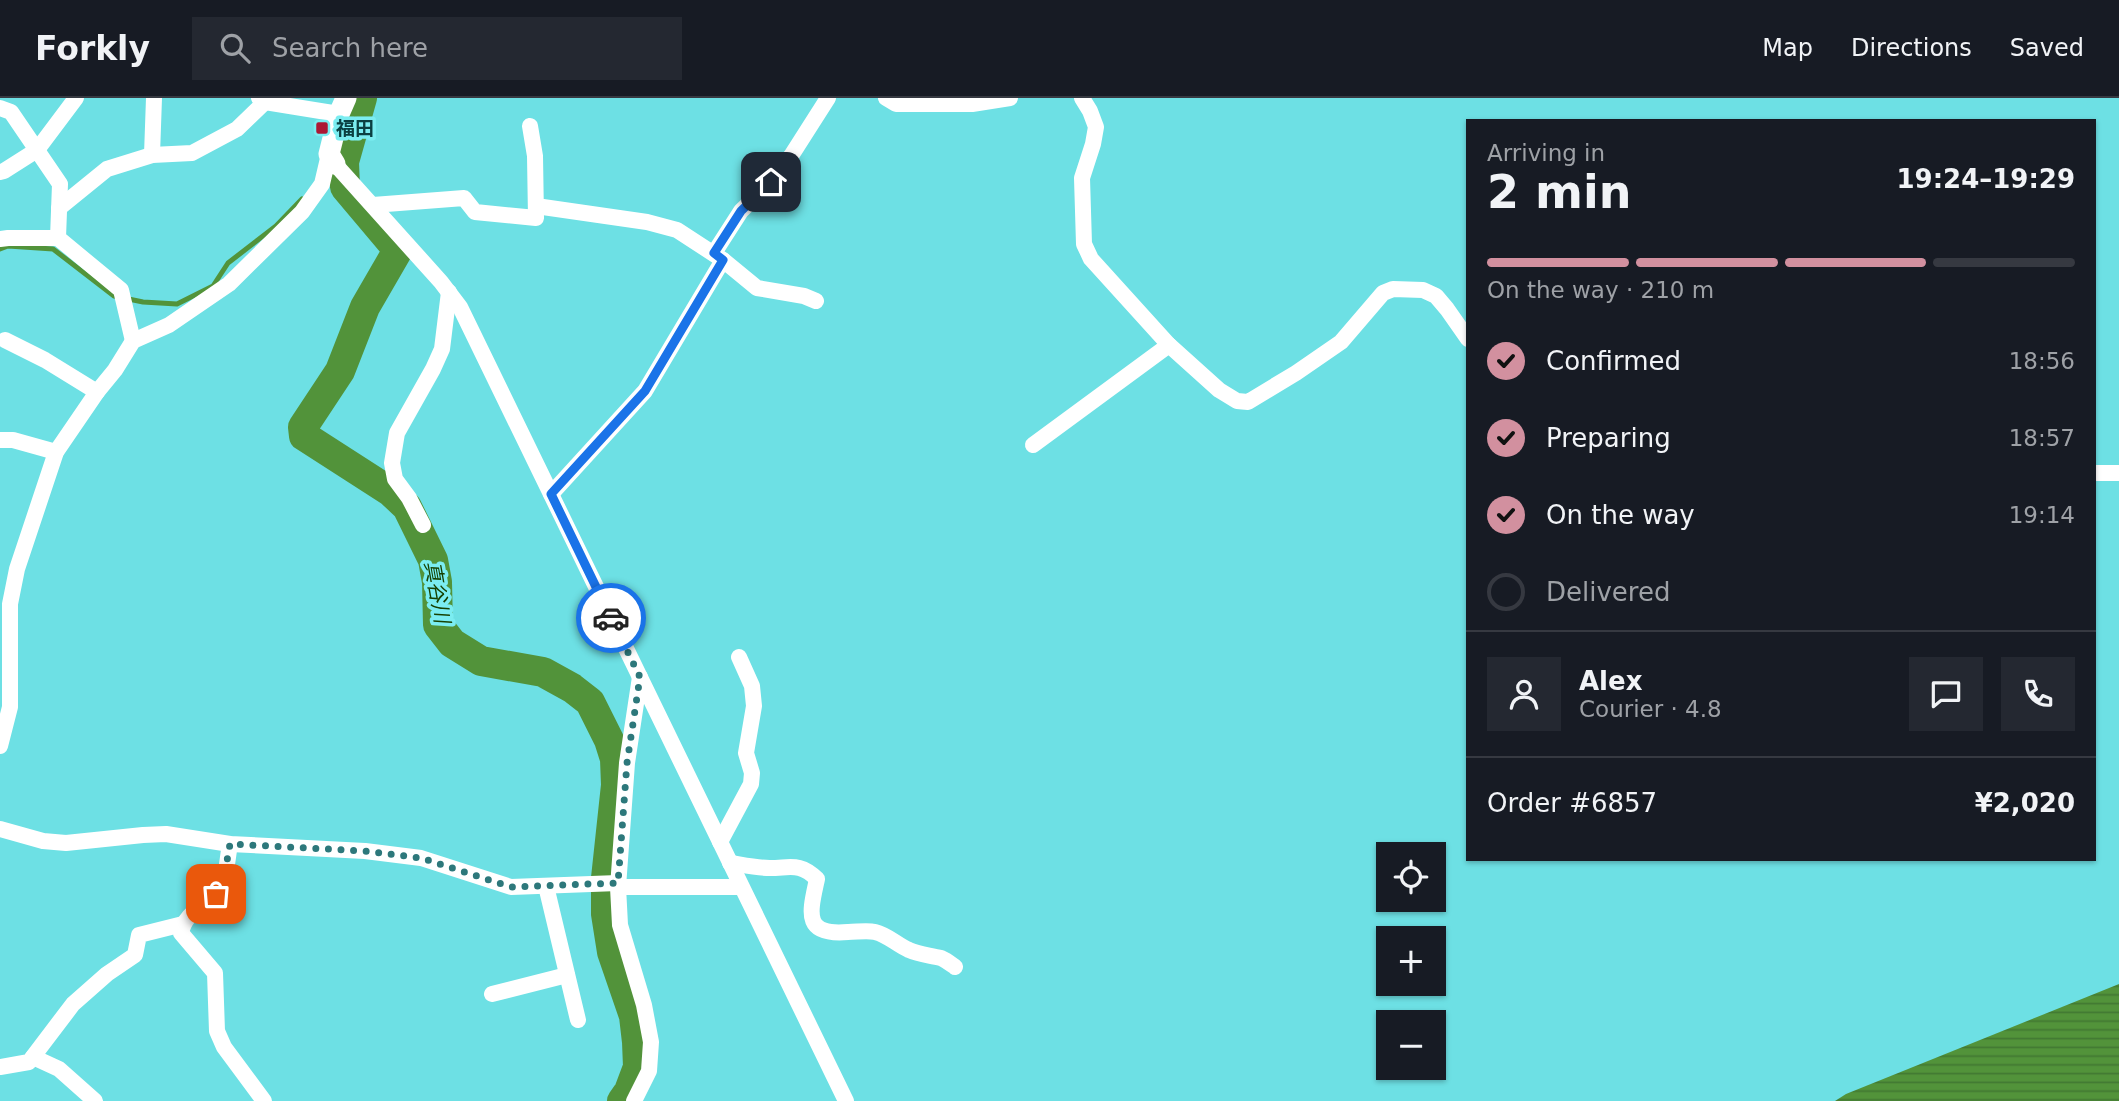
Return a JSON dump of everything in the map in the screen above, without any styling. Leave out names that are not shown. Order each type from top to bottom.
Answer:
[{"type":"street","points":[[0,172],[37,150],[76,98]]},
{"type":"street","points":[[152,155],[154,98]]},
{"type":"street","points":[[551,494],[645,391],[741,211],[771,182],[828,98]]},
{"type":"street","points":[[886,98],[896,104],[972,104],[1010,98]]},
{"type":"street","points":[[1082,98],[1096,128],[1082,177],[1084,244],[1091,259],[1169,345],[1219,390],[1237,401],[1248,402],[1341,342],[1383,293],[1393,289],[1423,290],[1436,296],[1466,336]]},
{"type":"street","points":[[0,746],[10,708],[5,604],[55,452],[133,341],[169,325],[229,284],[302,212],[322,184],[332,159],[343,106],[262,100],[237,129],[192,153],[152,155],[107,169],[60,208]]},
{"type":"street","points":[[0,108],[11,112],[60,184],[58,239]]},
{"type":"street","points":[[373,205],[464,198],[475,212],[536,218],[535,156],[530,126]]},
{"type":"street","points":[[332,159],[460,307],[846,1101]]},
{"type":"street","points":[[536,206],[647,222],[677,230],[718,257],[757,288],[804,296],[816,301]]},
{"type":"street","points":[[0,239],[58,239],[121,290],[133,341]]},
{"type":"street","points":[[423,525],[409,498],[395,480],[392,463],[397,433],[442,349],[449,292]]},
{"type":"street","points":[[5,340],[45,360],[97,393]]},
{"type":"street","points":[[1032,445],[1169,345]]},
{"type":"street","points":[[0,440],[13,440],[55,452]]},
{"type":"street","points":[[2096,473],[2119,473]]},
{"type":"street","points":[[720,842],[751,784],[752,773],[746,753],[754,706],[751,686],[739,657]]},
{"type":"street","points":[[634,1101],[649,1071],[651,1042],[644,1005],[620,925],[618,885],[627,763],[640,677]]},
{"type":"street","points":[[0,829],[43,841],[66,843],[166,834],[230,844],[365,851],[421,858],[511,887],[741,887]]},
{"type":"street","points":[[230,844],[223,883],[216,894],[187,917],[181,933],[215,974],[218,1031],[225,1047],[264,1101]]},
{"type":"street","points":[[730,863],[770,868],[789,865],[809,871],[817,879],[810,914],[814,925],[824,931],[841,933],[872,931],[907,949],[942,958],[955,967]]},
{"type":"street","points":[[546,886],[578,1020]]},
{"type":"street","points":[[0,1067],[29,1062],[73,1004],[107,974],[135,955],[139,935],[183,924]]},
{"type":"street","points":[[492,994],[567,975]]},
{"type":"street","points":[[33,1057],[59,1069],[95,1101]]},
{"type":"shaded area","points":[[2119,984],[2119,1101],[1835,1101],[1846,1094]]},
{"type":"waterway","name":"真谷川","points":[[362,98],[344,162],[345,187],[398,250],[365,307],[340,371],[303,427],[304,436],[391,492],[407,507],[433,560],[437,582],[438,625],[452,643],[481,661],[543,672],[572,688],[590,702],[609,740],[615,759],[616,785],[606,878],[606,914],[612,952],[634,1016],[638,1067],[622,1101]]},
{"type":"waterway","points":[[0,249],[8,246],[53,249],[114,296],[143,302],[177,304],[213,286],[228,263],[276,226],[302,199]]},
{"type":"way so far","points":[[216,894],[223,883],[230,844],[365,851],[421,858],[511,887],[618,883],[627,763],[640,677],[611,618]]},
{"type":"place","name":"福田","points":[[322,128]]},
{"type":"route","points":[[611,618],[551,494],[645,391],[723,260],[714,253],[741,211],[771,182]]}]
